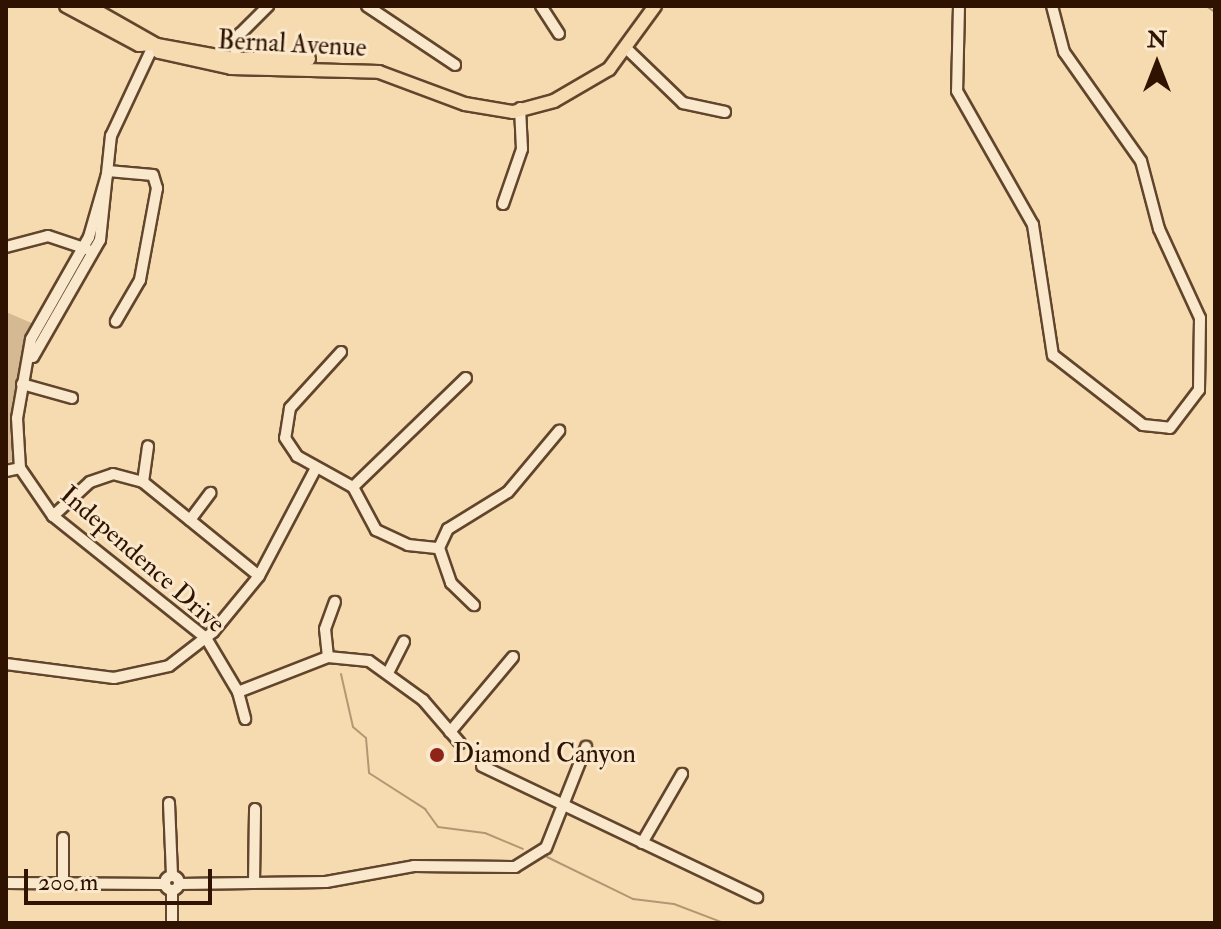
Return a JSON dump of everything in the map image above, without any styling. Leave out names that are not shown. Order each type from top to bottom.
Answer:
[{"type":"main road","name":"Bernal Avenue","points":[[66,6],[139,45],[156,45],[234,59],[373,64],[476,101],[520,108]]},
{"type":"main road","name":"Bernal Avenue","points":[[88,6],[156,45],[161,53],[231,68],[354,67],[465,104],[520,108],[585,86],[627,49],[655,6]]},
{"type":"street","points":[[234,59],[240,34],[268,6]]},
{"type":"street","points":[[367,6],[455,65]]},
{"type":"street","points":[[541,6],[559,34]]},
{"type":"street","points":[[959,6],[957,91],[1033,225],[1053,355],[1143,425],[1170,428],[1188,413],[1199,390],[1200,318],[1159,229],[1141,161],[1064,52],[1052,6]]},
{"type":"street","points":[[6,471],[20,468],[22,384],[31,339],[88,250],[108,171],[115,123],[156,45]]},
{"type":"street","points":[[627,49],[683,103],[725,112]]},
{"type":"street","points":[[503,204],[522,149],[520,108]]},
{"type":"street","points":[[108,171],[153,175],[157,188],[140,280],[116,321]]},
{"type":"street","points":[[6,247],[48,236],[88,250]]},
{"type":"street","points":[[341,352],[290,408],[285,424],[290,446],[316,468],[353,487],[376,530],[408,545],[439,548]]},
{"type":"street","points":[[353,487],[466,378]]},
{"type":"street","points":[[22,384],[72,398]]},
{"type":"street","points":[[474,605],[451,583],[439,548],[448,529],[508,492],[559,431]]},
{"type":"street","points":[[143,482],[148,446]]},
{"type":"street","name":"Independence Drive","points":[[20,468],[53,516],[206,638],[238,692],[245,719]]},
{"type":"street","points":[[6,664],[133,677],[169,666],[206,638],[259,576],[316,468]]},
{"type":"street","points":[[53,516],[90,482],[113,474],[143,482],[259,576]]},
{"type":"street","points":[[190,520],[210,493]]},
{"type":"street","points":[[328,657],[325,629],[335,602]]},
{"type":"street","points":[[389,671],[404,642]]},
{"type":"street","points":[[238,692],[328,657],[389,671],[460,743]]},
{"type":"street","points":[[450,732],[513,657]]},
{"type":"street","points":[[6,883],[326,882],[414,866],[515,867],[546,848],[568,801],[586,747]]},
{"type":"street","points":[[482,766],[568,801],[642,843],[757,897]]},
{"type":"street","points":[[642,843],[682,774]]},
{"type":"street","points":[[169,803],[172,923]]},
{"type":"street","points":[[254,883],[255,809]]},
{"type":"street","points":[[63,838],[63,884]]},
{"type":"shaded area","points":[[6,312],[34,324],[12,402],[12,460],[6,465]]},
{"type":"waterway","points":[[1206,6],[1215,12]]},
{"type":"waterway","points":[[341,674],[353,727],[366,738],[369,773],[425,809],[438,827],[485,833],[523,849]]},
{"type":"waterway","points":[[547,857],[633,899],[674,904],[724,923]]},
{"type":"place","name":"Diamond Canyon","points":[[437,755]]}]
